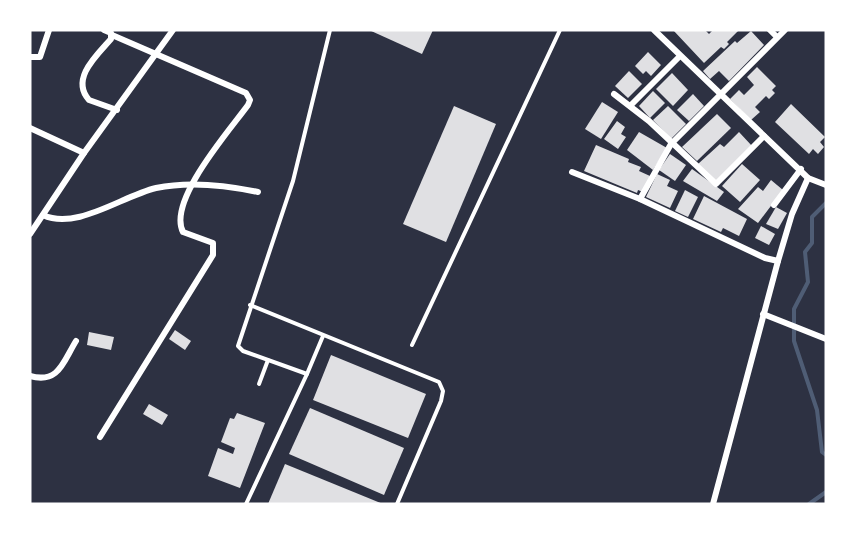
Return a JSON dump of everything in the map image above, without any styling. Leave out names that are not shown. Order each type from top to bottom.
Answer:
[{"type":"street","points":[[30,57],[40,57],[43,53],[49,30]]},
{"type":"street","points":[[100,437],[213,255],[213,243],[187,234],[180,228],[190,183],[249,105],[246,93],[104,30]]},
{"type":"street","points":[[30,234],[84,153],[173,30]]},
{"type":"street","points":[[666,30],[657,33],[808,178],[825,184]]},
{"type":"street","points":[[770,30],[777,38]]},
{"type":"street","points":[[640,199],[671,144],[723,95],[785,30]]},
{"type":"street","points":[[112,35],[84,73],[82,88],[89,100],[117,110]]},
{"type":"street","points":[[630,106],[680,56]]},
{"type":"street","points":[[614,94],[716,183],[764,136]]},
{"type":"street","points":[[30,128],[84,153]]},
{"type":"street","points":[[774,205],[801,169]]},
{"type":"street","points":[[572,172],[640,199],[765,258],[778,261]]},
{"type":"street","points":[[713,504],[778,261],[792,214],[808,178]]},
{"type":"street","points":[[43,215],[54,221],[74,219],[155,188],[190,183],[258,192]]},
{"type":"street","points":[[763,314],[826,339]]},
{"type":"street","points":[[30,376],[44,379],[55,375],[76,341]]},
{"type":"lane","points":[[307,375],[243,351],[238,346],[293,181],[330,30]]},
{"type":"lane","points":[[412,345],[560,30]]},
{"type":"lane","points":[[250,305],[440,382],[441,401],[397,504]]},
{"type":"lane","points":[[246,504],[323,336]]},
{"type":"lane","points":[[260,384],[268,360]]},
{"type":"building","points":[[369,30],[433,30],[422,54]]},
{"type":"building","points":[[673,30],[705,30],[709,34],[713,30],[739,30],[727,42],[729,44],[724,49],[721,47],[704,63]]},
{"type":"building","points":[[751,31],[764,45],[729,81],[719,71],[710,79],[703,71],[735,41],[737,43]]},
{"type":"building","points":[[648,52],[661,65],[651,76],[646,71],[643,74],[635,66]]},
{"type":"building","points":[[757,67],[776,86],[772,90],[775,93],[769,99],[766,96],[755,107],[760,112],[751,120],[730,99],[739,90],[744,95],[754,85],[747,77]]},
{"type":"building","points":[[629,71],[642,84],[628,98],[615,86]]},
{"type":"building","points":[[672,73],[688,90],[673,106],[656,89]]},
{"type":"building","points":[[653,91],[665,103],[650,118],[639,106]]},
{"type":"building","points":[[693,94],[704,106],[689,121],[677,110]]},
{"type":"building","points":[[602,102],[618,112],[601,139],[585,129]]},
{"type":"building","points":[[791,104],[825,137],[820,142],[824,147],[818,154],[813,149],[809,154],[775,122]]},
{"type":"building","points":[[454,106],[496,124],[446,242],[403,224]]},
{"type":"building","points":[[668,106],[686,124],[671,139],[653,120]]},
{"type":"building","points":[[717,114],[731,128],[697,161],[682,147]]},
{"type":"building","points":[[617,121],[625,127],[621,134],[626,137],[618,149],[604,139]]},
{"type":"building","points":[[639,132],[667,148],[653,170],[627,150]]},
{"type":"building","points":[[739,132],[752,146],[715,182],[698,164],[720,144],[724,147]]},
{"type":"building","points":[[596,145],[629,159],[628,162],[641,167],[639,171],[650,176],[643,192],[638,190],[637,193],[584,171]]},
{"type":"building","points":[[670,154],[686,165],[675,181],[659,170]]},
{"type":"building","points":[[742,164],[760,180],[740,202],[722,186]]},
{"type":"building","points":[[692,169],[724,192],[717,201],[683,181]]},
{"type":"building","points":[[657,174],[670,180],[667,186],[678,191],[670,208],[646,197]]},
{"type":"building","points":[[771,180],[783,190],[758,223],[738,209],[758,187],[763,191]]},
{"type":"building","points":[[685,190],[698,197],[688,217],[675,211]]},
{"type":"building","points":[[704,196],[747,219],[739,236],[723,228],[721,232],[693,219]]},
{"type":"building","points":[[776,207],[787,213],[778,229],[766,224]]},
{"type":"building","points":[[761,226],[775,234],[769,245],[755,238]]},
{"type":"building","points":[[175,330],[191,341],[185,350],[169,339]]},
{"type":"building","points":[[89,332],[114,337],[111,350],[87,345]]},
{"type":"building","points":[[331,355],[426,394],[408,438],[313,400]]},
{"type":"building","points":[[149,404],[168,415],[162,425],[143,414]]},
{"type":"building","points":[[310,408],[404,448],[384,495],[289,454]]},
{"type":"building","points":[[237,413],[265,423],[240,488],[208,476],[218,448],[233,454],[235,448],[221,442],[230,418],[234,419]]},
{"type":"building","points":[[285,464],[383,504],[268,504]]},
{"type":"waterway","points":[[826,203],[812,217],[812,243],[805,252],[808,282],[794,309],[794,341],[817,410],[822,452],[826,455]]},
{"type":"waterway","points":[[809,504],[826,492]]}]
